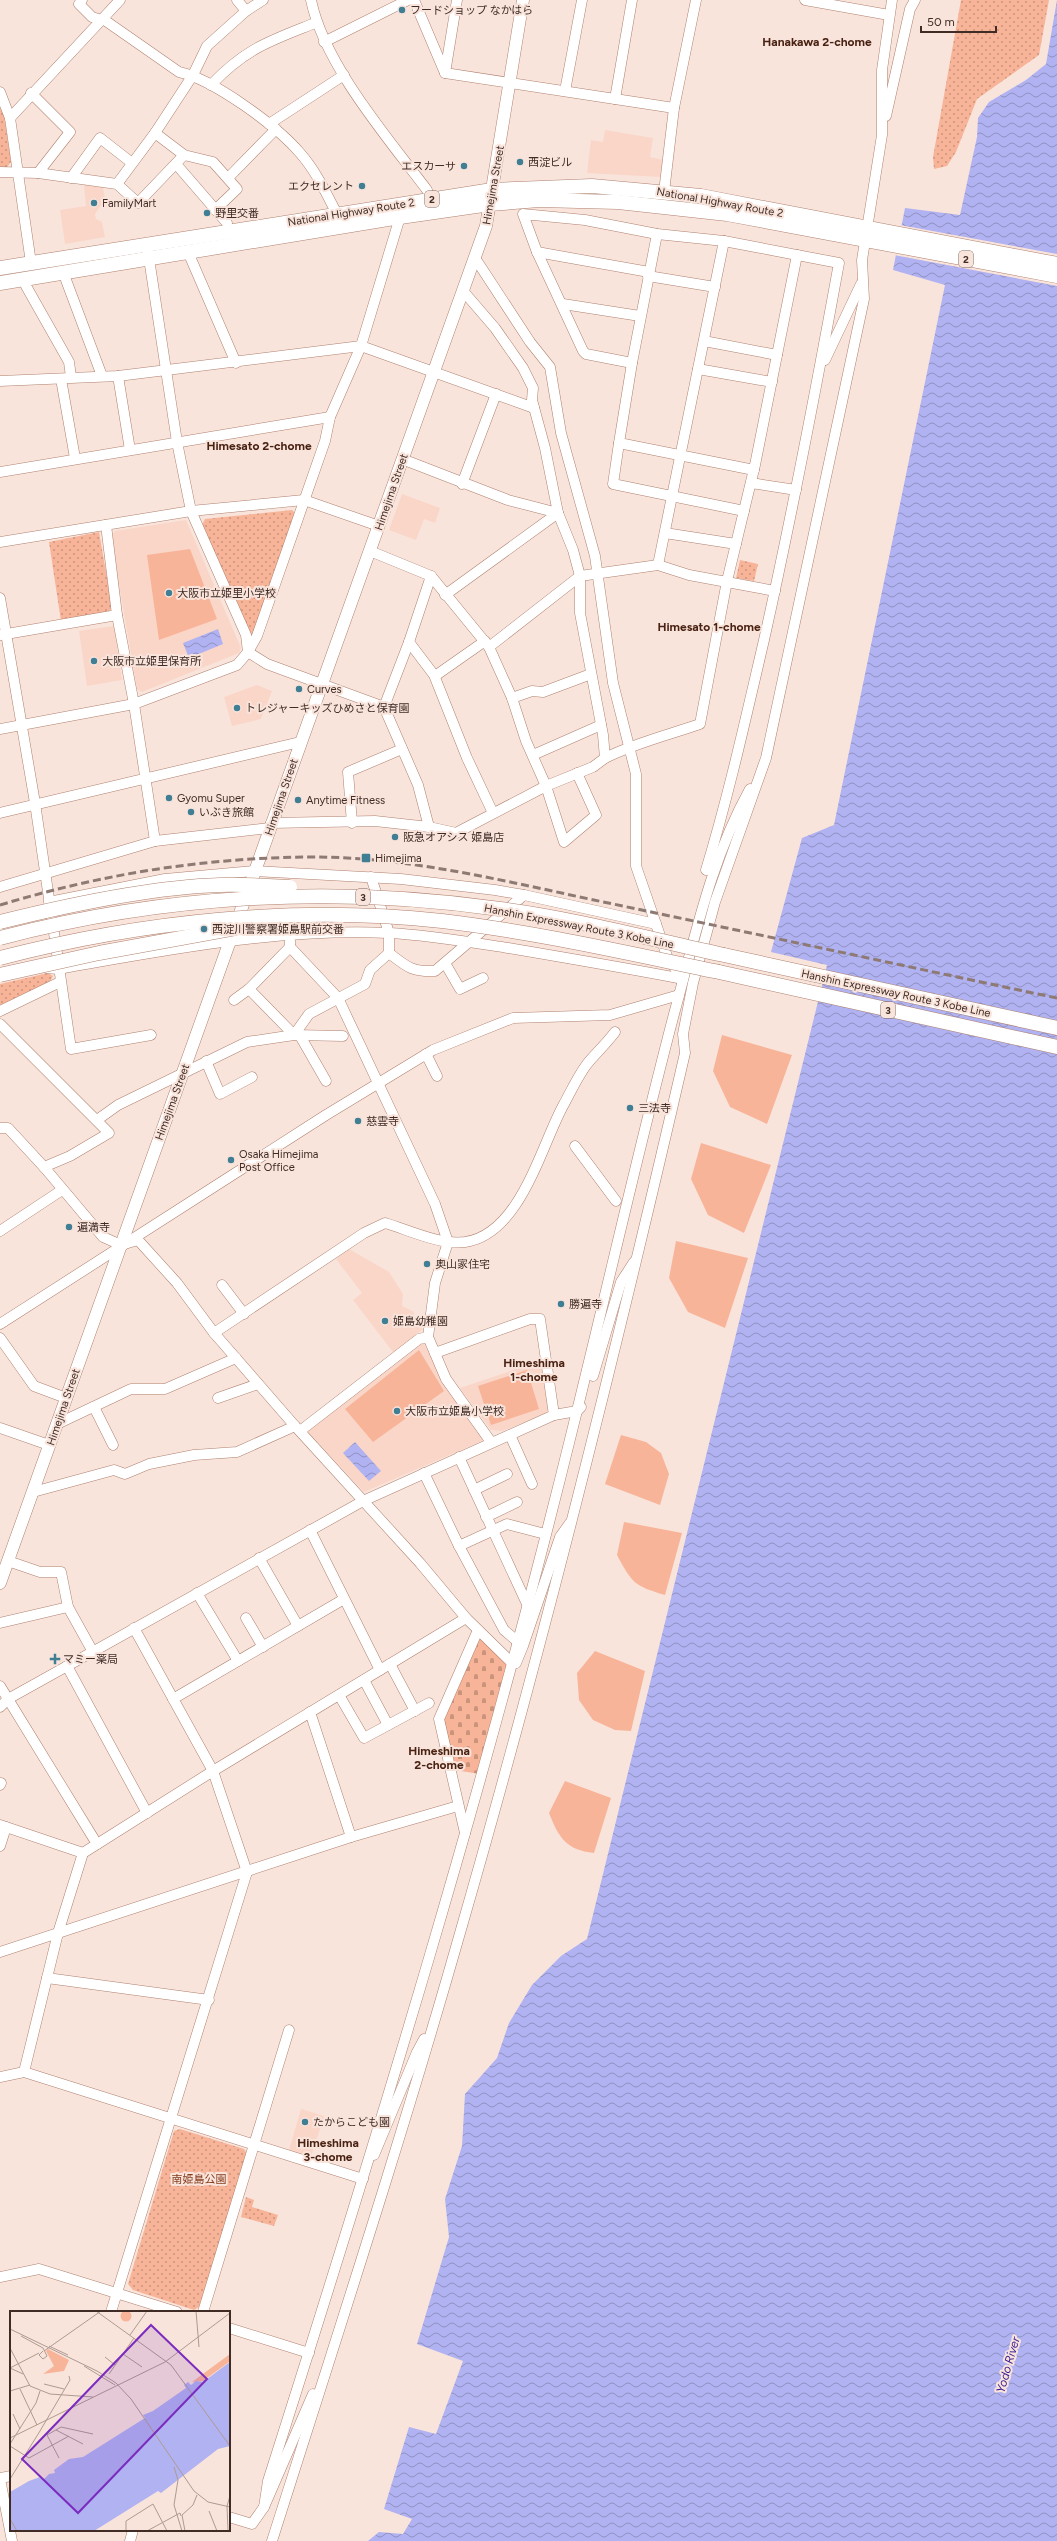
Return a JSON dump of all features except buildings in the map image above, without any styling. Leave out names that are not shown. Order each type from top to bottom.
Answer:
[{"type":"highway","name":"National Highway Route 2","points":[[0,283],[337,214],[585,186],[701,196],[1057,276]]},
{"type":"highway","name":"National Highway Route 2","points":[[0,268],[148,252],[188,252],[400,217],[491,197],[662,206],[871,235],[1057,264]]},
{"type":"highway","name":"3","points":[[0,922],[103,900],[219,885],[323,889],[438,897],[502,909]]},
{"type":"highway","name":"Hanshin Expressway Route 3 Kobe Line","points":[[0,938],[71,922],[138,910],[211,900],[272,896],[389,898],[502,909],[571,922],[1057,1028]]},
{"type":"highway","name":"3","points":[[0,975],[46,964],[194,934],[332,916]]},
{"type":"highway","name":"Hanshin Expressway Route 3 Kobe Line","points":[[0,958],[75,940],[208,921],[332,916],[441,921],[556,938],[1057,1047]]},
{"type":"main road","name":"Himejima Street","points":[[0,1583],[4,1566],[50,1446],[182,1072],[230,943],[300,742],[476,258],[486,226],[523,0]]},
{"type":"street","points":[[82,0],[79,4],[92,17],[102,19],[179,72],[193,75],[211,85],[272,127],[301,153],[323,186],[337,214]]},
{"type":"street","points":[[10,118],[31,93],[120,0]]},
{"type":"street","points":[[238,0],[246,11]]},
{"type":"street","points":[[117,184],[155,133],[193,75],[207,46],[246,11],[263,0]]},
{"type":"street","points":[[311,0],[315,23],[324,42],[344,75],[427,190]]},
{"type":"street","points":[[324,42],[408,0]]},
{"type":"street","points":[[414,0],[445,73]]},
{"type":"street","points":[[445,73],[457,0]]},
{"type":"street","points":[[565,91],[582,0]]},
{"type":"street","points":[[614,99],[632,0]]},
{"type":"street","points":[[664,192],[674,108],[696,0]]},
{"type":"street","points":[[806,0],[850,4],[890,15]]},
{"type":"street","points":[[882,135],[882,70],[892,0]]},
{"type":"street","points":[[820,370],[862,282],[871,235],[882,135],[910,9],[915,0]]},
{"type":"street","points":[[211,85],[232,63],[258,45],[315,23]]},
{"type":"street","points":[[445,73],[674,108]]},
{"type":"street","points":[[228,178],[272,127],[344,75]]},
{"type":"street","points":[[0,92],[10,118],[31,264]]},
{"type":"street","points":[[31,93],[70,132],[38,173]]},
{"type":"street","points":[[155,133],[184,155],[213,162],[238,189],[215,210]]},
{"type":"street","points":[[71,178],[100,138],[132,163]]},
{"type":"street","points":[[0,172],[38,173],[117,184],[138,203],[184,155]]},
{"type":"street","points":[[176,164],[227,223]]},
{"type":"street","points":[[632,363],[586,354],[537,252],[523,214],[585,220],[657,234],[724,241],[839,263],[820,370],[775,591],[723,813],[706,870]]},
{"type":"street","points":[[0,729],[134,704],[237,664],[248,652],[257,636],[325,441],[330,417],[362,346],[400,217]]},
{"type":"street","points":[[657,234],[640,316],[613,484],[744,511]]},
{"type":"street","points":[[658,565],[682,454],[724,241]]},
{"type":"street","points":[[148,252],[177,442],[191,511],[246,636],[248,652]]},
{"type":"street","points":[[188,252],[236,363]]},
{"type":"street","points":[[537,252],[715,287]]},
{"type":"street","points":[[0,887],[155,841],[271,825],[375,821],[429,827],[456,833],[546,786],[593,767],[605,758],[630,745],[649,741],[700,724],[727,581],[754,470],[797,255]]},
{"type":"street","points":[[476,258],[530,342],[550,367],[561,434],[589,531],[598,574],[613,683],[630,745],[632,764],[636,774],[636,866],[668,959],[683,979]]},
{"type":"street","points":[[66,280],[102,376]]},
{"type":"street","points":[[272,2541],[431,2027],[518,1729],[574,1518],[639,1253],[685,1053],[683,1034],[695,976],[714,902],[766,758],[864,299],[862,282]]},
{"type":"street","points":[[26,286],[69,362],[66,378],[75,458]]},
{"type":"street","points":[[464,292],[495,328],[523,368],[533,388],[534,408],[558,514],[574,550],[580,576],[580,614],[601,725],[605,758]]},
{"type":"street","points":[[563,304],[640,316]]},
{"type":"street","points":[[704,341],[777,355]]},
{"type":"street","points":[[0,381],[118,376],[236,363],[362,346],[534,408]]},
{"type":"street","points":[[698,369],[772,382]]},
{"type":"street","points":[[118,376],[130,450]]},
{"type":"street","points":[[462,484],[496,394]]},
{"type":"street","points":[[0,472],[75,458],[330,417]]},
{"type":"street","points":[[619,443],[682,454],[754,470]]},
{"type":"street","points":[[402,459],[462,484],[508,500],[558,514]]},
{"type":"street","points":[[751,482],[796,490]]},
{"type":"street","points":[[0,542],[191,511],[304,500],[379,526]]},
{"type":"street","points":[[445,595],[558,514]]},
{"type":"street","points":[[106,525],[117,615],[134,704],[155,841]]},
{"type":"street","points":[[665,533],[736,544]]},
{"type":"street","points":[[370,551],[431,576],[445,595],[487,644],[512,698],[546,786],[564,842],[596,815],[577,774]]},
{"type":"street","points":[[435,676],[487,644],[580,576],[658,565],[689,575],[775,591]]},
{"type":"street","points":[[429,827],[418,785],[384,707],[409,642],[431,576]]},
{"type":"street","points":[[0,598],[3,635],[22,726],[35,804],[58,969],[71,1049],[151,1035]]},
{"type":"street","points":[[3,635],[117,615]]},
{"type":"street","points":[[409,642],[435,676],[468,758],[493,813]]},
{"type":"street","points":[[248,652],[267,664],[384,707]]},
{"type":"street","points":[[512,698],[532,691],[543,692],[591,674]]},
{"type":"street","points":[[533,755],[601,725]]},
{"type":"street","points":[[0,813],[300,742]]},
{"type":"street","points":[[352,823],[348,772],[402,749]]},
{"type":"street","points":[[264,2507],[268,2481],[363,2179],[465,1833],[577,1411],[679,995],[702,908],[722,847],[740,806],[766,758]]},
{"type":"street","points":[[49,902],[165,879],[254,871],[371,877],[524,895],[656,924]]},
{"type":"street","points":[[296,1034],[309,1014],[365,984],[370,970],[389,953],[389,933],[371,877]]},
{"type":"street","points":[[389,953],[409,969],[417,972],[436,971],[524,895]]},
{"type":"street","points":[[0,980],[49,967],[58,969],[173,949],[230,943],[290,934],[389,933],[471,942],[610,965],[683,979]]},
{"type":"street","points":[[290,934],[290,947],[338,998],[355,1037],[379,1081],[435,1204],[448,1242],[435,1283],[428,1337],[446,1379],[491,1442]]},
{"type":"street","points":[[234,1000],[248,989],[290,947]]},
{"type":"street","points":[[445,963],[460,989],[483,978]]},
{"type":"street","points":[[0,1011],[60,982]]},
{"type":"street","points":[[248,989],[296,1034],[326,1081]]},
{"type":"street","points":[[0,1324],[379,1081],[426,1054],[513,1018],[610,1015],[679,995]]},
{"type":"street","points":[[0,1024],[36,1062],[97,1120],[109,1134],[70,1156],[44,1166]]},
{"type":"street","points":[[214,1333],[364,1233],[385,1223],[448,1242],[465,1242],[484,1234],[500,1223],[512,1208],[540,1160],[562,1107],[586,1066],[615,1032]]},
{"type":"street","points":[[97,1120],[118,1105],[182,1072],[246,1042],[296,1034],[343,1036]]},
{"type":"street","points":[[426,1054],[436,1076]]},
{"type":"street","points":[[206,1061],[220,1094],[252,1077]]},
{"type":"street","points":[[3,1131],[44,1166],[62,1190],[103,1237],[121,1245],[138,1240],[177,1283],[214,1333],[258,1384],[363,1500],[466,1618],[511,1662]]},
{"type":"street","points":[[574,1146],[616,1201]]},
{"type":"street","points":[[0,1231],[62,1190]]},
{"type":"street","points":[[0,1707],[8,1699],[363,1500],[554,1415],[577,1411],[584,1403],[621,1282],[639,1253]]},
{"type":"street","points":[[222,1285],[244,1314]]},
{"type":"street","points":[[435,1353],[530,1319],[540,1319],[554,1415]]},
{"type":"street","points":[[33,1492],[114,1470],[125,1474],[147,1464],[194,1455],[236,1452],[297,1428],[420,1339],[428,1337]]},
{"type":"street","points":[[0,1338],[34,1386],[66,1398]]},
{"type":"street","points":[[57,1424],[131,1389],[164,1389],[236,1358]]},
{"type":"street","points":[[218,1398],[258,1384]]},
{"type":"street","points":[[94,1407],[113,1445]]},
{"type":"street","points":[[0,1428],[50,1446]]},
{"type":"street","points":[[510,1435],[532,1484]]},
{"type":"street","points":[[459,1457],[527,1604]]},
{"type":"street","points":[[424,1473],[459,1546],[504,1630],[517,1641]]},
{"type":"street","points":[[474,1490],[507,1474]]},
{"type":"street","points":[[486,1517],[517,1502]]},
{"type":"street","points":[[511,1662],[516,1662],[523,1646],[560,1537],[574,1518]]},
{"type":"street","points":[[459,1546],[507,1524],[545,1534]]},
{"type":"street","points":[[310,1530],[380,1670]]},
{"type":"street","points":[[259,1558],[298,1626]]},
{"type":"street","points":[[4,1566],[40,1572],[61,1572],[68,1607],[93,1652]]},
{"type":"street","points":[[197,1593],[238,1661]]},
{"type":"street","points":[[174,1699],[344,1599]]},
{"type":"street","points":[[0,1623],[68,1607]]},
{"type":"street","points":[[246,1618],[263,1647]]},
{"type":"street","points":[[24,2072],[58,1933],[83,1853],[213,1771],[466,1618]]},
{"type":"street","points":[[111,2311],[209,2000],[247,1872],[213,1771],[134,1628]]},
{"type":"street","points":[[465,1833],[438,1719],[478,1630]]},
{"type":"street","points":[[390,1664],[415,1710]]},
{"type":"street","points":[[67,1666],[147,1813]]},
{"type":"street","points":[[364,1680],[388,1725]]},
{"type":"street","points":[[0,1686],[97,1844]]},
{"type":"street","points":[[339,1695],[364,1738],[429,1703]]},
{"type":"street","points":[[310,1712],[351,1837]]},
{"type":"street","points":[[0,1952],[351,1837],[458,1806]]},
{"type":"street","points":[[0,1846],[3,1826],[83,1853]]},
{"type":"street","points":[[47,1978],[209,2000]]},
{"type":"street","points":[[363,2179],[387,2129],[417,2052],[431,2027]]},
{"type":"street","points":[[202,2311],[289,2030]]},
{"type":"street","points":[[0,2077],[24,2072],[363,2179]]},
{"type":"street","points":[[0,2277],[39,2269],[117,2292],[174,2311]]},
{"type":"street","points":[[230,2328],[309,2353]]},
{"type":"street","points":[[230,2517],[252,2524],[264,2507],[312,2396],[327,2367]]},
{"type":"street","points":[[10,2476],[0,2479],[10,2531]]},
{"type":"street","points":[[10,2531],[12,2541]]},
{"type":"street","points":[[130,2541],[133,2531]]},
{"type":"shaded area","points":[[605,130],[653,138],[650,157],[663,160],[660,177],[587,173],[591,140],[603,142]]},
{"type":"shaded area","points":[[84,185],[103,187],[105,199],[95,214],[96,219],[102,222],[105,237],[65,244],[60,210],[86,206]]},
{"type":"shaded area","points":[[402,494],[440,508],[435,523],[424,519],[416,540],[389,530]]},
{"type":"shaded area","name":"大阪市立姫里小学校","points":[[186,520],[241,648],[239,653],[142,692],[137,689],[111,538],[115,531]]},
{"type":"shaded area","points":[[114,626],[122,680],[87,686],[79,631]]},
{"type":"shaded area","points":[[257,685],[272,691],[261,719],[232,726],[224,697]]},
{"type":"shaded area","points":[[349,1249],[389,1272],[403,1294],[402,1306],[414,1312],[413,1325],[423,1329],[393,1352],[353,1300],[362,1293],[336,1259]]},
{"type":"shaded area","name":"大阪市立姫島小学校","points":[[419,1343],[424,1344],[443,1381],[482,1434],[482,1441],[364,1492],[309,1433],[309,1427]]},
{"type":"shaded area","points":[[540,1361],[549,1408],[546,1414],[502,1431],[491,1430],[460,1388]]},
{"type":"shaded area","points":[[301,2109],[324,2116],[311,2157],[289,2150]]},
{"type":"green space","points":[[961,0],[1049,0],[1039,55],[977,99],[956,152],[947,166],[934,169],[933,157]]},
{"type":"green space","points":[[0,107],[4,116],[11,162],[7,167],[0,167]]},
{"type":"green space","points":[[292,510],[296,514],[253,635],[248,635],[202,525],[205,519]]},
{"type":"green space","points":[[99,532],[112,607],[107,614],[61,621],[49,542]]},
{"type":"green space","points":[[190,549],[217,619],[159,640],[147,555]]},
{"type":"green space","points":[[740,560],[758,564],[754,581],[736,578]]},
{"type":"green space","points":[[48,973],[53,976],[49,983],[0,1007],[0,984]]},
{"type":"green space","points":[[722,1035],[792,1055],[767,1124],[730,1107],[713,1071]]},
{"type":"green space","points":[[701,1143],[771,1165],[744,1233],[708,1215],[691,1179]]},
{"type":"green space","points":[[676,1241],[748,1258],[725,1328],[688,1312],[669,1278]]},
{"type":"green space","points":[[419,1350],[444,1391],[373,1442],[345,1409]]},
{"type":"green space","points":[[527,1370],[539,1409],[491,1425],[478,1386]]},
{"type":"green space","points":[[621,1435],[646,1442],[661,1453],[669,1474],[660,1505],[605,1484]]},
{"type":"green space","points":[[624,1522],[682,1533],[665,1595],[640,1586],[626,1572],[617,1555]]},
{"type":"green space","points":[[480,1638],[509,1667],[480,1774],[454,1770],[444,1720]]},
{"type":"green space","points":[[595,1651],[645,1671],[631,1731],[615,1730],[593,1720],[579,1700],[577,1673]]},
{"type":"green space","points":[[565,1781],[611,1798],[594,1853],[570,1846],[560,1836],[549,1813]]},
{"type":"green space","name":"南姫島公園","points":[[180,2129],[244,2149],[247,2154],[199,2307],[194,2310],[133,2290],[128,2284],[174,2131]]},
{"type":"green space","points":[[246,2197],[254,2200],[252,2207],[278,2215],[274,2226],[241,2217]]},
{"type":"water","name":"Yodo River","points":[[1057,0],[1057,2541],[368,2541],[379,2532],[403,2534],[412,2519],[384,2509],[409,2427],[436,2434],[463,2361],[417,2344],[449,2237],[445,2199],[462,2146],[465,2094],[497,2058],[509,2023],[532,1985],[561,1956],[587,1939],[827,965],[771,952],[802,838],[834,825],[945,285],[893,270],[905,208],[960,215],[977,137],[978,118],[989,102],[1026,80],[1046,64]]},
{"type":"water","points":[[218,629],[223,644],[189,658],[183,643]]},
{"type":"water","points":[[355,1442],[381,1471],[369,1481],[343,1453]]},
{"type":"pier","points":[[900,225],[1057,254],[1057,286],[894,255]]},
{"type":"railway","points":[[0,905],[79,884],[158,869],[237,860],[319,857],[356,858],[467,873],[1057,998]]},
{"type":"place","name":"フードショップ なかはら","points":[[402,10]]},
{"type":"place","name":"西淀ビル","points":[[520,162]]},
{"type":"place","name":"エスカーサ","points":[[464,166]]},
{"type":"place","name":"エクセレント","points":[[362,186]]},
{"type":"place","name":"FamilyMart","points":[[94,203]]},
{"type":"place","name":"野里交番","points":[[207,213]]},
{"type":"place","name":"大阪市立姫里小学校","points":[[169,593]]},
{"type":"place","name":"大阪市立姫里保育所","points":[[94,661]]},
{"type":"place","name":"Curves","points":[[299,689]]},
{"type":"place","name":"トレジャーキッズひめさと保育園","points":[[237,708]]},
{"type":"place","name":"Gyomu Super","points":[[169,798]]},
{"type":"place","name":"Anytime Fitness","points":[[298,800]]},
{"type":"place","name":"いぶき旅館","points":[[191,812]]},
{"type":"place","name":"阪急オアシス 姫島店","points":[[395,837]]},
{"type":"place","name":"Himejima","points":[[366,858]]},
{"type":"place","name":"西淀川警察署姫島駅前交番","points":[[204,929]]},
{"type":"place","name":"三法寺","points":[[630,1108]]},
{"type":"place","name":"慈雲寺","points":[[358,1121]]},
{"type":"place","name":"Osaka Himejima Post Office","points":[[231,1160]]},
{"type":"place","name":"遍満寺","points":[[69,1227]]},
{"type":"place","name":"奥山家住宅","points":[[427,1264]]},
{"type":"place","name":"勝遍寺","points":[[561,1304]]},
{"type":"place","name":"姫島幼稚園","points":[[385,1321]]},
{"type":"place","name":"大阪市立姫島小学校","points":[[397,1411]]},
{"type":"place","name":"マミー薬局","points":[[55,1659]]},
{"type":"place","name":"たからこども園","points":[[305,2122]]},
{"type":"district","name":"Hanakawa 2-chome","points":[[817,42]]},
{"type":"district","name":"Himesato 2-chome","points":[[259,446]]},
{"type":"district","name":"Himesato 1-chome","points":[[709,627]]},
{"type":"district","name":"Himeshima 1-chome","points":[[534,1370]]},
{"type":"district","name":"Himeshima 2-chome","points":[[439,1758]]},
{"type":"district","name":"Himeshima 3-chome","points":[[328,2150]]}]
